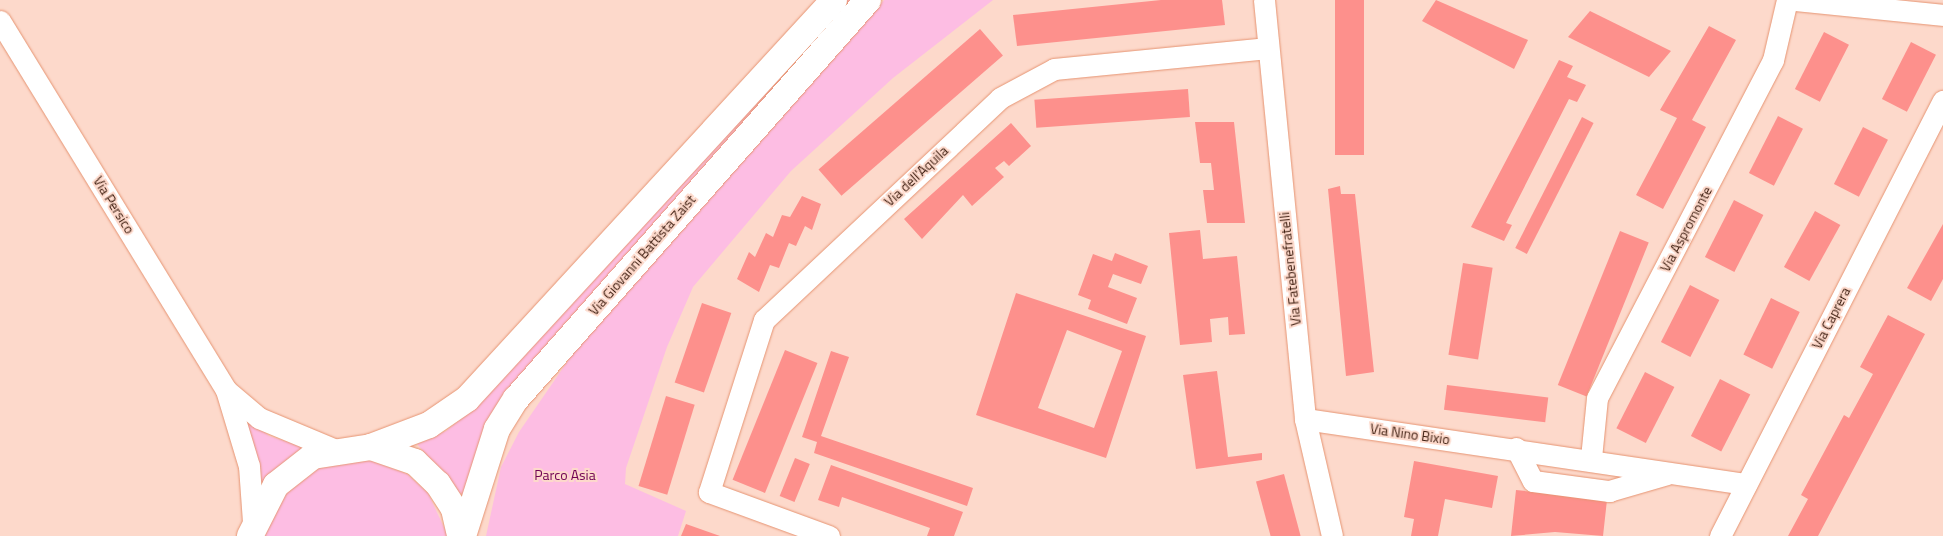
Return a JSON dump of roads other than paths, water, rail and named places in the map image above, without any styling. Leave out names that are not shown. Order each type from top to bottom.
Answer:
[{"type":"main road","name":"Via Giovanni Battista Zaist","points":[[251,529],[276,485],[290,472],[313,456],[336,450],[371,447],[429,425],[467,399],[834,0]]},
{"type":"main road","name":"Via Giovanni Battista Zaist","points":[[462,536],[498,429],[516,399],[868,0]]},
{"type":"main road","name":"Via Giovanni Battista Zaist","points":[[371,447],[414,462],[438,484],[454,509],[462,536]]},
{"type":"street","name":"Via Fatebenefratelli","points":[[1264,0],[1306,420],[1332,536]]},
{"type":"street","name":"Via Aspromonte","points":[[1591,458],[1597,398],[1773,60],[1787,0]]},
{"type":"street","points":[[1796,0],[1943,15]]},
{"type":"street","name":"Via Persico","points":[[0,21],[226,390],[248,466],[251,529]]},
{"type":"street","name":"Via dell'Aquila","points":[[829,536],[709,492],[764,320],[1000,98],[1054,69],[1268,48]]},
{"type":"street","name":"Via Caprera","points":[[1720,536],[1943,101]]},
{"type":"street","name":"Via Persico","points":[[226,390],[259,418],[336,450]]},
{"type":"street","name":"Via Nino Bixio","points":[[1306,420],[1591,458],[1671,473],[1746,484]]},
{"type":"street","name":"Via Nino Bixio","points":[[1516,448],[1534,481],[1608,491],[1671,473]]},
{"type":"park label","name":"Parco Asia","points":[[565,475]]}]
